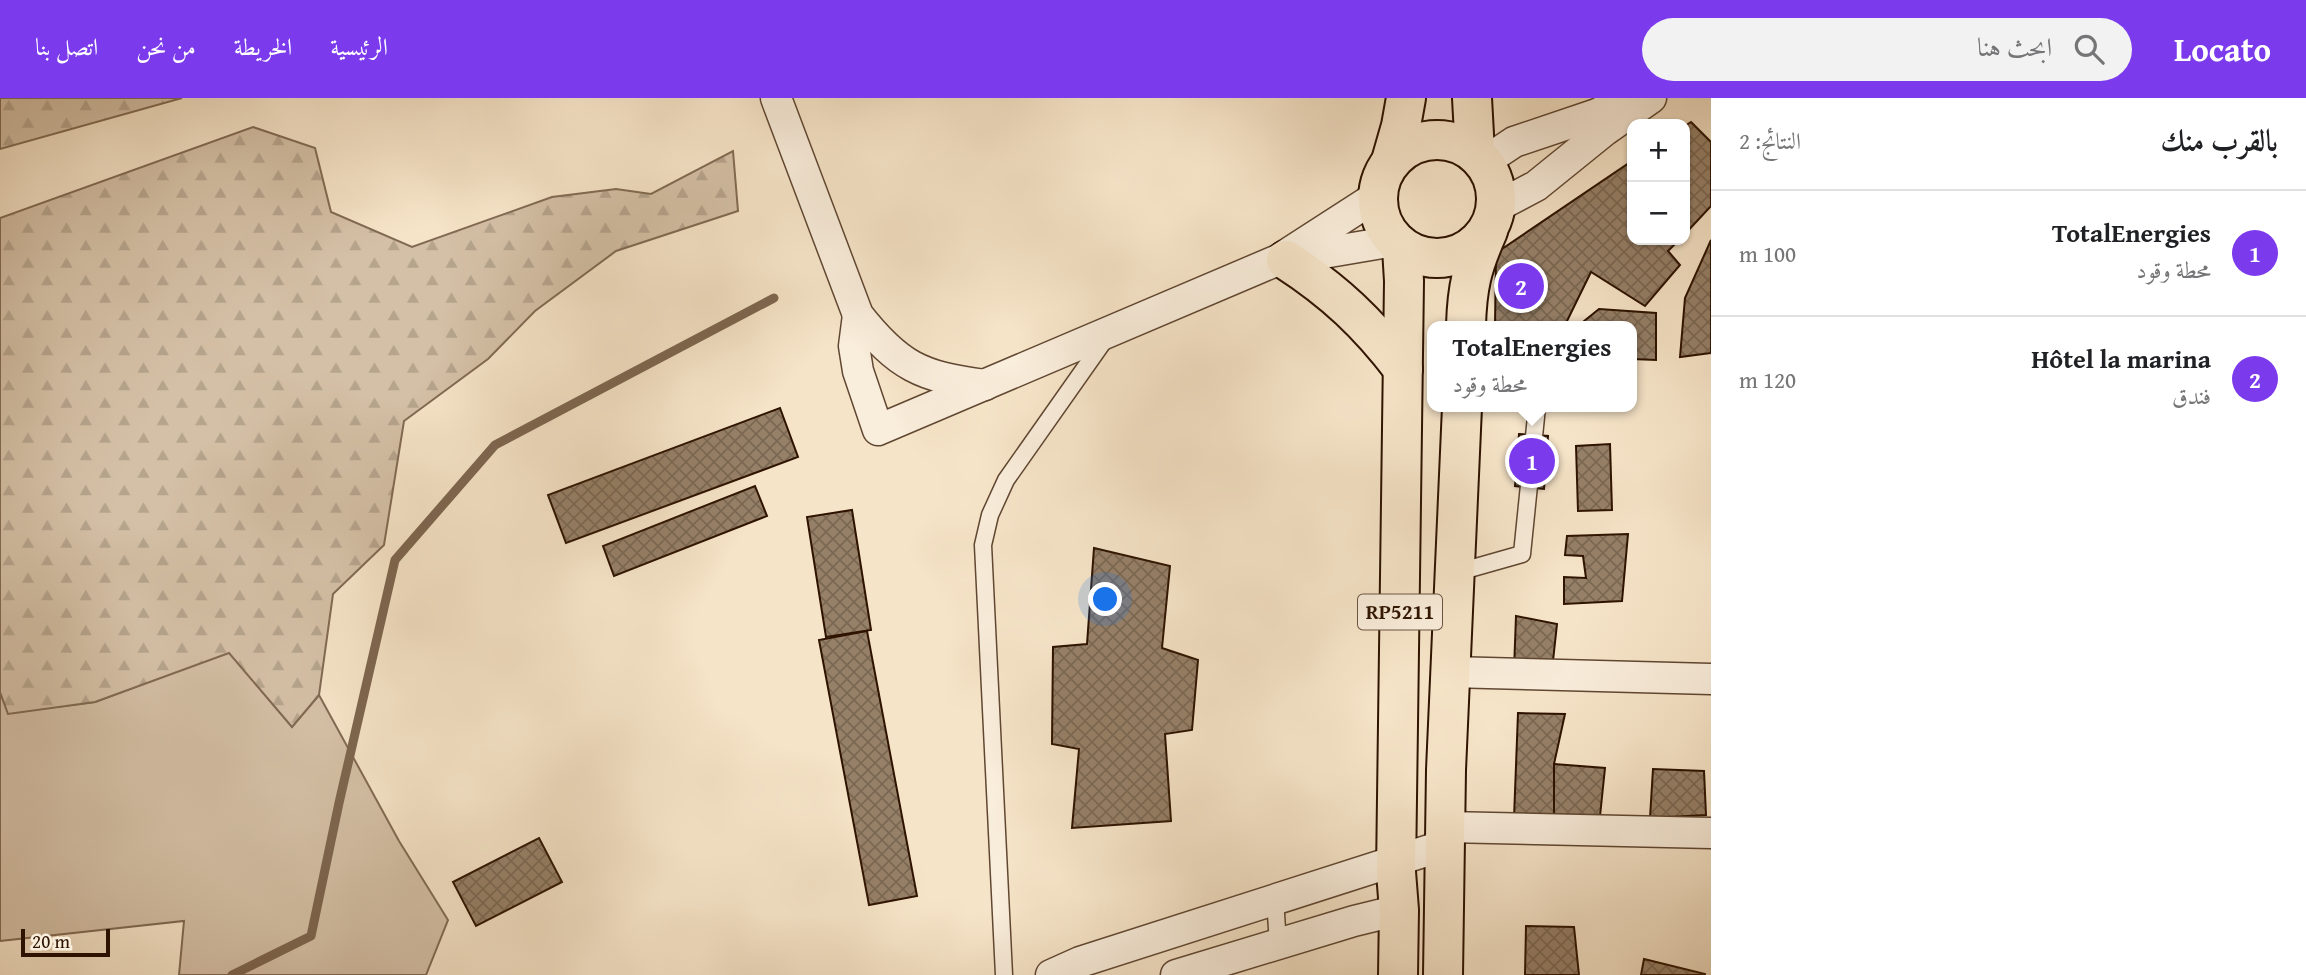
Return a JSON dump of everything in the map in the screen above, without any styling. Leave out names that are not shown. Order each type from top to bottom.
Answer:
[{"type":"main road","points":[[1377,195],[1391,160],[1406,98]]},
{"type":"main road","points":[[1472,98],[1480,158]]},
{"type":"main road","points":[[1391,160],[1406,149],[1423,142],[1441,140],[1459,143],[1480,158],[1492,176],[1496,191],[1493,218],[1473,264],[1467,292],[1465,321]]},
{"type":"main road","name":"RP5211","points":[[1377,195],[1378,212],[1384,227],[1398,245],[1404,281],[1398,975]]},
{"type":"main road","points":[[1398,245],[1420,257],[1440,259],[1460,255],[1476,245],[1493,218]]},
{"type":"main road","points":[[1282,260],[1319,282],[1350,307],[1403,369]]},
{"type":"main road","name":"RP5211","points":[[1443,975],[1450,672],[1462,412]]},
{"type":"street","points":[[776,98],[858,315],[880,343],[900,360],[924,373],[985,385]]},
{"type":"street","points":[[1480,158],[1514,142],[1597,114],[1629,98]]},
{"type":"street","points":[[1493,218],[1604,131],[1651,98]]},
{"type":"street","points":[[858,315],[854,346],[858,371],[878,430],[1282,260],[1377,195]]},
{"type":"street","points":[[1282,260],[1398,245]]},
{"type":"street","points":[[1450,672],[1711,678]]},
{"type":"street","points":[[1051,975],[1080,962],[1397,860],[1446,836],[1711,833]]},
{"type":"street","points":[[1176,975],[1399,910]]},
{"type":"lane","points":[[1004,975],[983,545],[990,515],[1006,480],[1111,331]]},
{"type":"lane","points":[[1455,573],[1522,554],[1536,412]]},
{"type":"lane","points":[[1275,899],[1278,944]]},
{"type":"green space","points":[[0,98],[182,98],[0,149]]},
{"type":"green space","points":[[253,127],[315,148],[331,212],[412,247],[552,197],[616,189],[651,194],[733,151],[738,211],[616,251],[535,311],[488,359],[404,421],[384,545],[333,594],[319,695],[292,727],[229,653],[95,702],[8,714],[0,692],[0,218]]},
{"type":"green space","points":[[229,652],[292,727],[319,695],[399,841],[448,920],[426,975],[179,975],[184,921],[0,941],[0,692],[9,713],[95,702]]},
{"type":"building","points":[[1690,123],[1711,142],[1711,206],[1690,229],[1690,182]]},
{"type":"building","points":[[1627,164],[1627,245],[1674,245],[1668,251],[1680,265],[1645,306],[1591,272],[1567,321],[1495,321],[1496,253]]},
{"type":"building","points":[[1711,240],[1711,353],[1680,357],[1685,298]]},
{"type":"building","points":[[1599,309],[1656,313],[1656,360],[1637,359],[1637,321],[1584,321]]},
{"type":"building","points":[[780,408],[798,457],[566,543],[548,495]]},
{"type":"building","points":[[1519,434],[1548,436],[1544,489],[1515,486]]},
{"type":"building","points":[[1610,444],[1612,510],[1578,511],[1576,446]]},
{"type":"building","points":[[755,486],[767,516],[614,576],[603,546]]},
{"type":"building","points":[[852,510],[871,630],[826,637],[807,517]]},
{"type":"building","points":[[1628,534],[1622,601],[1564,604],[1564,577],[1586,578],[1583,556],[1565,555],[1567,536]]},
{"type":"building","points":[[1094,548],[1170,566],[1162,648],[1198,660],[1192,730],[1165,734],[1171,821],[1072,828],[1079,749],[1052,744],[1053,647],[1087,644]]},
{"type":"building","points":[[1516,616],[1557,624],[1552,670],[1514,670]]},
{"type":"building","points":[[867,631],[917,896],[869,905],[819,640]]},
{"type":"building","points":[[1518,713],[1565,714],[1554,764],[1554,815],[1514,818]]},
{"type":"building","points":[[1554,764],[1605,768],[1600,816],[1554,815]]},
{"type":"building","points":[[1653,769],[1704,771],[1706,815],[1650,818]]},
{"type":"building","points":[[539,838],[562,882],[476,926],[453,882]]},
{"type":"building","points":[[1526,926],[1574,927],[1579,975],[1525,975]]},
{"type":"building","points":[[1644,959],[1705,974],[1705,975],[1641,975]]},
{"type":"waterway","points":[[232,975],[311,936],[395,560],[495,445],[774,298]]},
{"type":"place","name":"Hôtel la marina","points":[[1521,286]]},
{"type":"place","name":"TotalEnergies","points":[[1532,461]]}]
